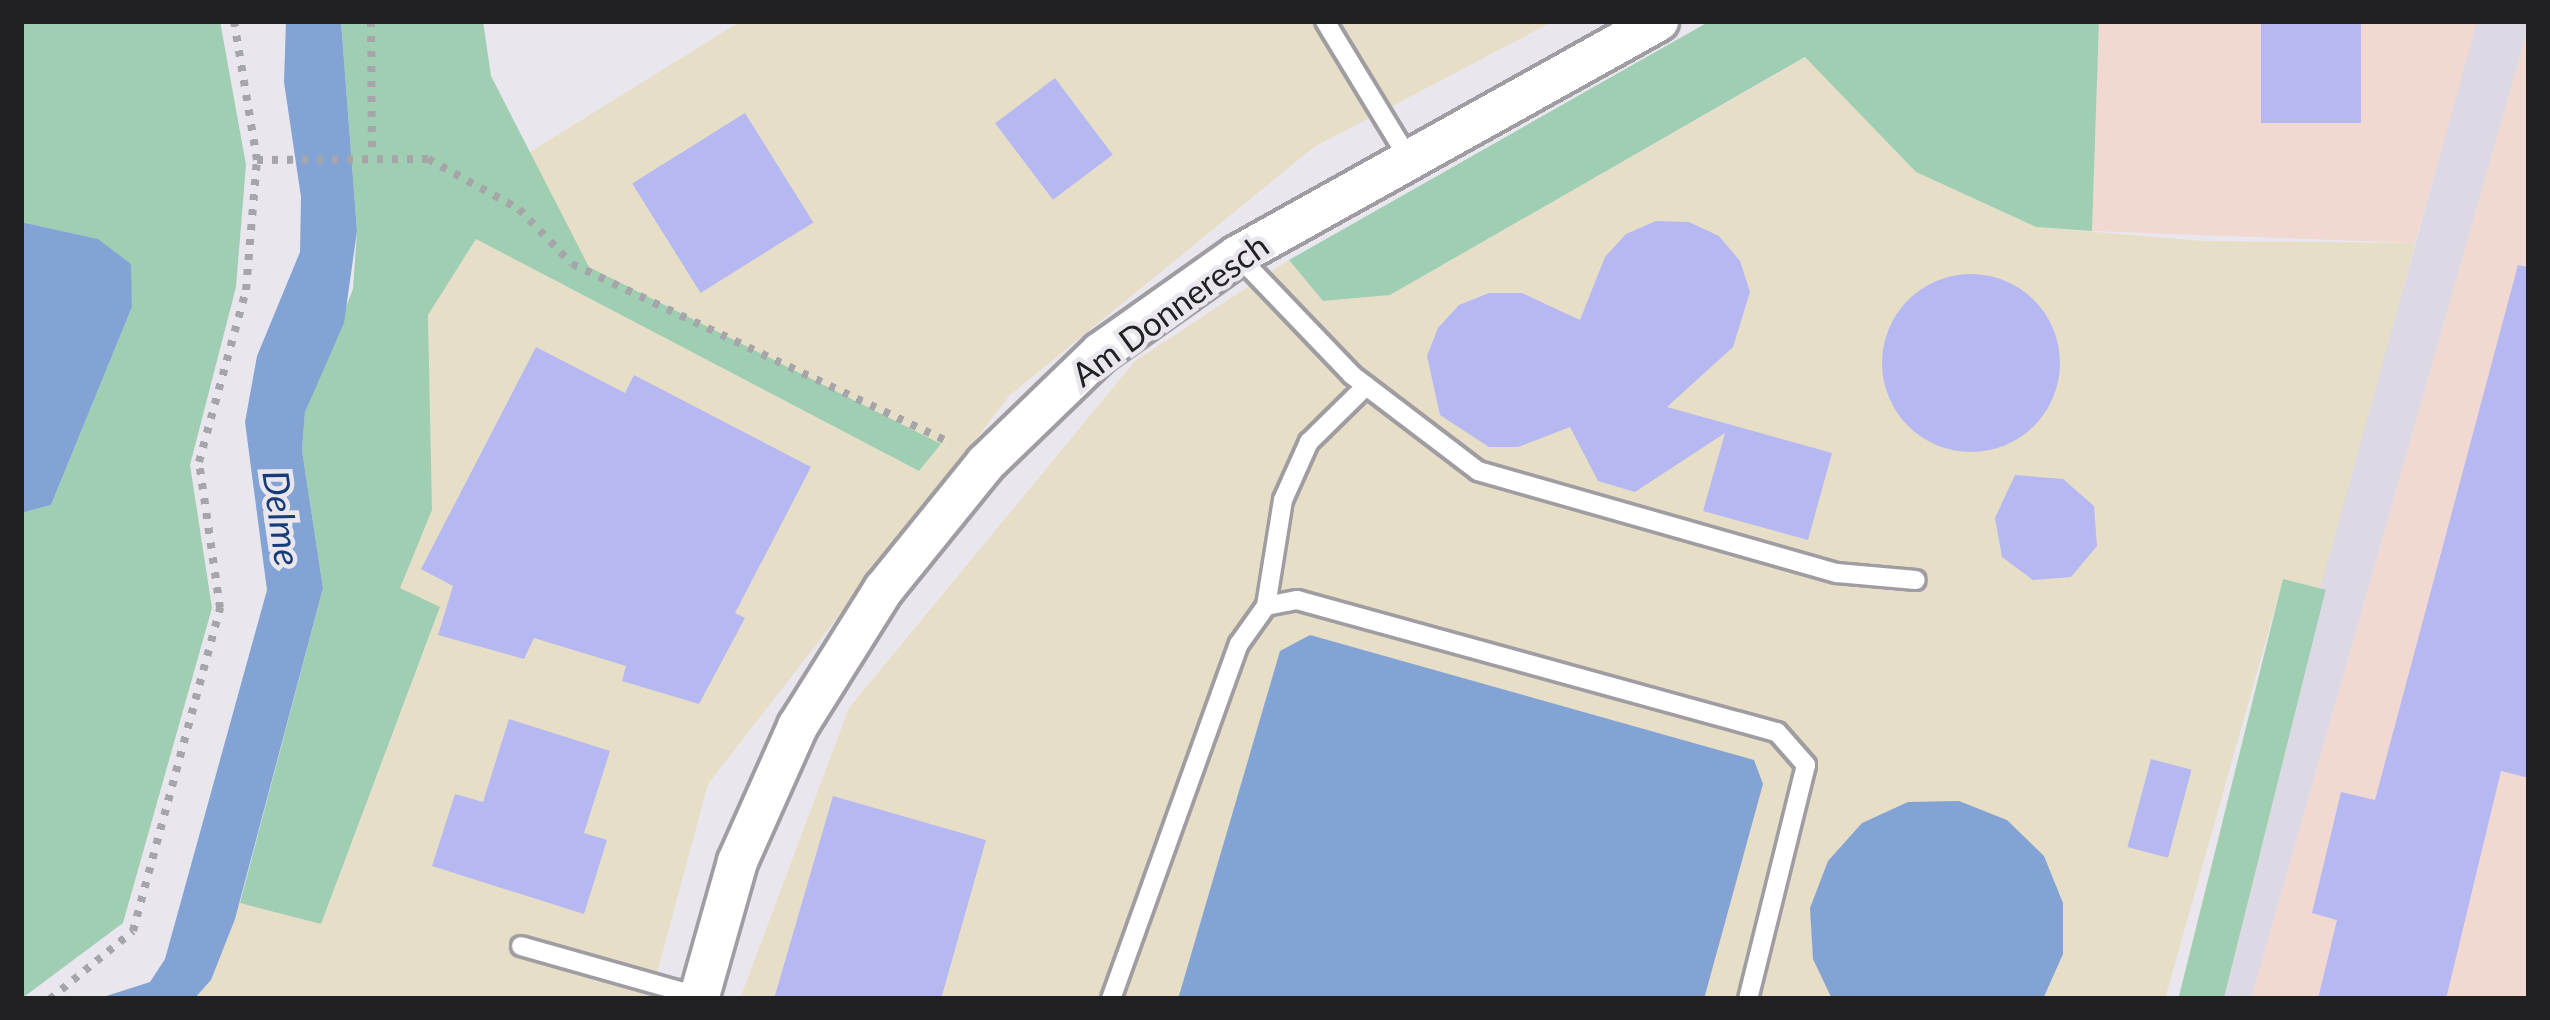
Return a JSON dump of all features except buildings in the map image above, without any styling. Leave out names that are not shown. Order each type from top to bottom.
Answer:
[{"type":"street","name":"Am Donneresch","points":[[698,998],[737,861],[797,726],[883,589],[985,463],[1100,352],[1237,255],[1658,21]]},
{"type":"lane","points":[[1325,21],[1409,159]]},
{"type":"lane","points":[[1237,255],[1366,386],[1478,471],[1838,573],[1916,580]]},
{"type":"lane","points":[[1112,999],[1239,644],[1265,606],[1283,500],[1309,442],[1366,386]]},
{"type":"lane","points":[[1265,606],[1297,600],[1777,732],[1807,765],[1748,999]]},
{"type":"lane","points":[[521,946],[698,998]]},
{"type":"path","points":[[50,999],[133,932],[220,608],[199,462],[246,290],[257,160],[233,21]]},
{"type":"path","points":[[371,21],[373,154]]},
{"type":"path","points":[[257,160],[373,154],[428,159],[476,180],[520,209],[572,264],[985,463]]},
{"type":"shaded area","points":[[741,21],[1554,21],[1314,147],[1010,395],[708,784],[650,999],[194,999],[211,980],[240,903],[321,924],[440,608],[399,589],[432,510],[428,315],[476,239],[919,471],[940,445],[589,267],[527,154]]},
{"type":"shaded area","points":[[2099,21],[2478,21],[2415,243],[2092,231]]},
{"type":"shaded area","points":[[2477,21],[2529,24],[2251,999],[2207,999]]},
{"type":"shaded area","points":[[2529,24],[2529,999],[2251,999]]},
{"type":"shaded area","points":[[1806,57],[1916,172],[2036,227],[2203,241],[2415,243],[2326,590],[2283,580],[2165,999],[740,999],[849,708],[1135,361],[1289,260],[1323,301],[1390,295]]},
{"type":"green space","points":[[21,21],[220,21],[246,165],[236,287],[190,465],[212,608],[123,923],[21,999],[21,513],[51,505],[132,307],[130,264],[97,239],[21,222]]},
{"type":"green space","points":[[341,21],[483,21],[491,76],[589,267],[941,444],[919,471],[476,239],[428,315],[432,510],[400,588],[440,607],[321,924],[240,903],[323,588],[302,450],[305,412],[353,289],[357,231]]},
{"type":"green space","points":[[1710,21],[2099,21],[2092,231],[2036,227],[1916,172],[1805,57],[1390,295],[1323,301],[1289,260]]},
{"type":"green space","points":[[2283,579],[2326,590],[2224,999],[2178,999]]},
{"type":"water","name":"Delme","points":[[286,21],[341,21],[357,231],[344,323],[305,412],[302,450],[323,588],[235,919],[211,980],[194,999],[97,999],[150,982],[165,959],[267,590],[245,422],[257,356],[300,252],[301,197],[284,82]]},
{"type":"water","points":[[21,222],[98,239],[131,264],[132,307],[51,505],[21,513]]},
{"type":"water","points":[[1310,635],[1754,760],[1763,784],[1704,999],[1178,999],[1280,651]]},
{"type":"water","points":[[1959,801],[2007,820],[2044,856],[2063,903],[2063,954],[2043,999],[1832,999],[1813,959],[1810,908],[1828,861],[1862,823],[1908,802]]}]
